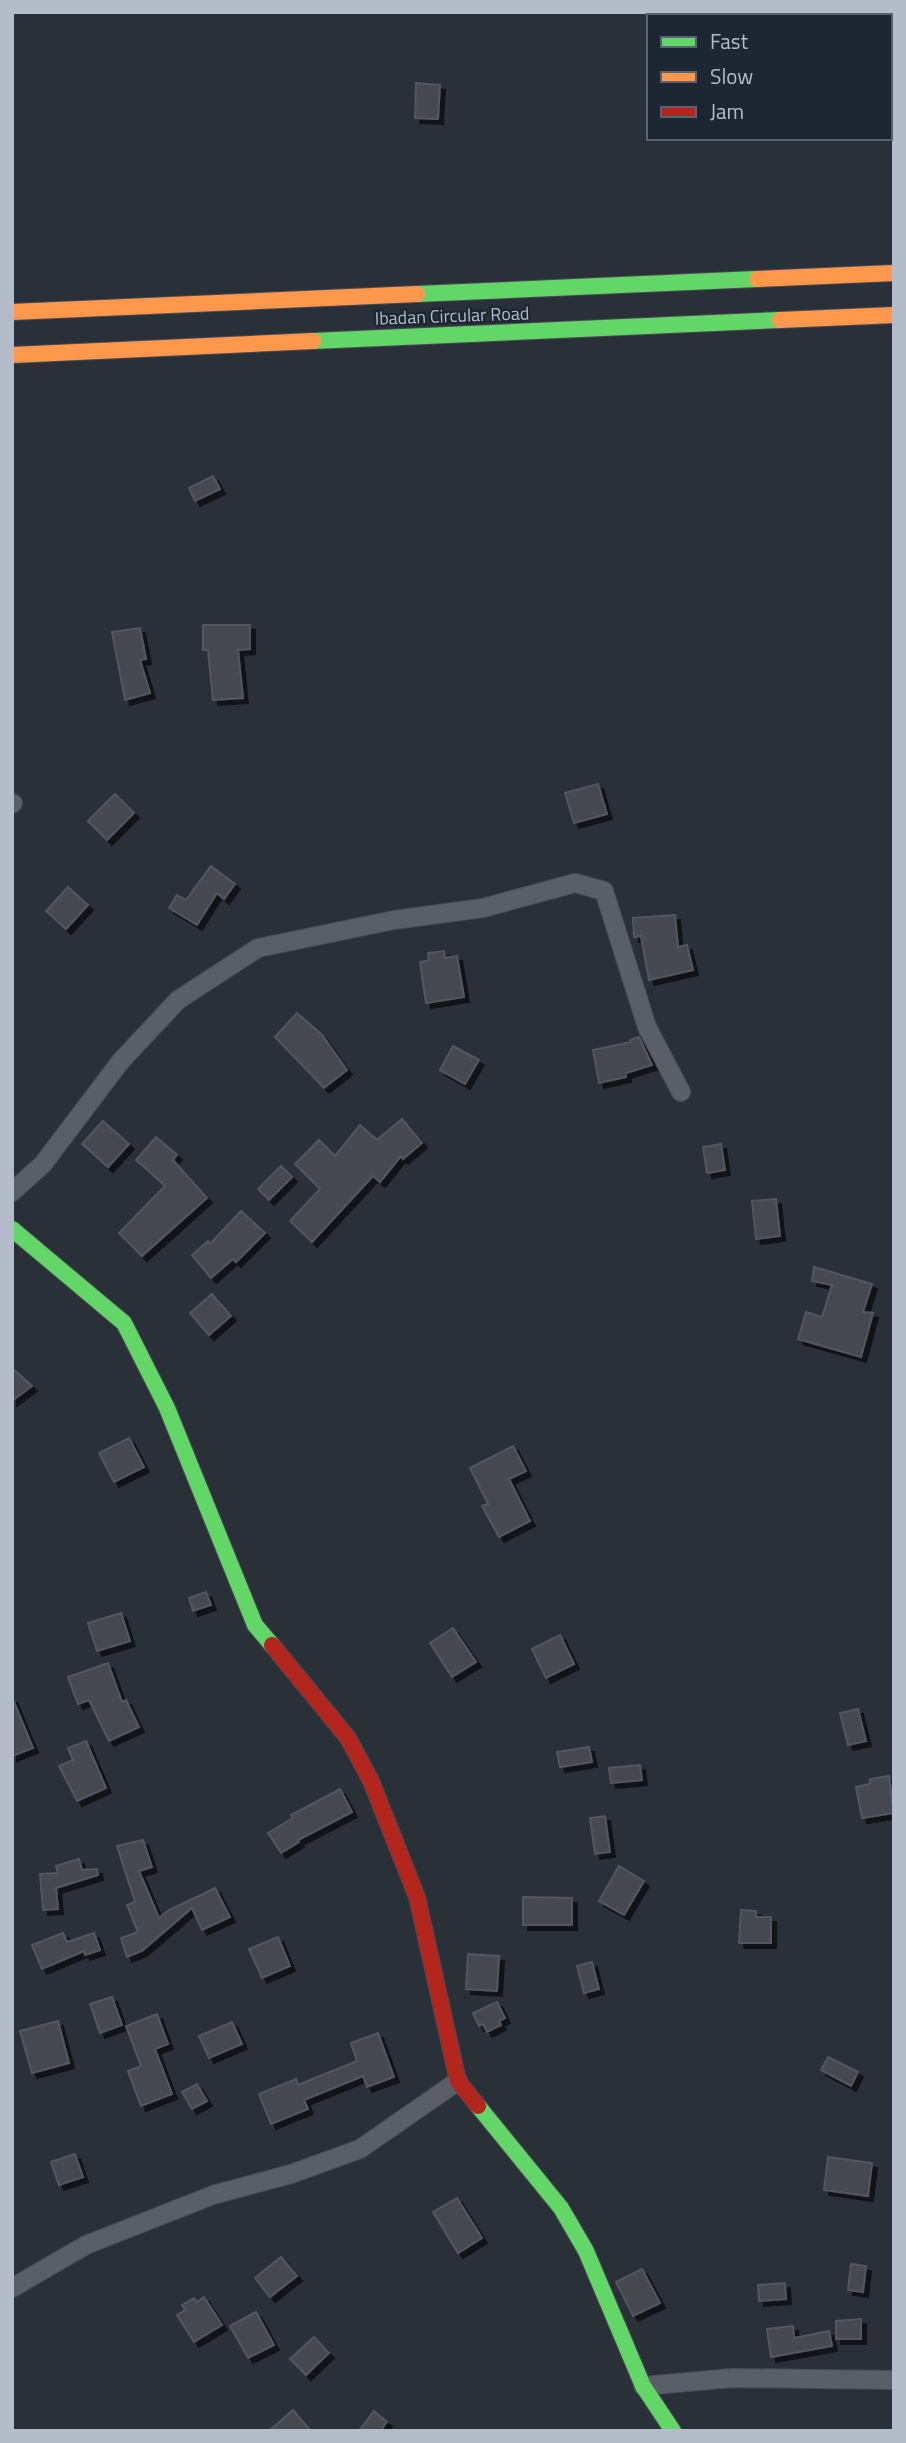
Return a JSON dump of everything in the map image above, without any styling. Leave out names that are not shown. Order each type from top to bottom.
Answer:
[{"type":"main road","name":"Ibadan Circular Road","points":[[12,313],[894,273]]},
{"type":"main road","name":"Ibadan Circular Road","points":[[12,355],[894,315]]},
{"type":"main road","points":[[12,1229],[124,1323],[167,1408],[255,1625],[348,1738],[371,1782],[417,1897],[458,2081],[561,2208],[586,2251],[643,2386],[673,2431]]},
{"type":"street","points":[[12,1192],[43,1164],[120,1062],[178,1000],[258,948],[394,920],[483,908],[575,883],[604,891],[647,1027],[681,1092]]},
{"type":"street","points":[[12,2288],[99,2240],[213,2195],[291,2174],[360,2148],[458,2081]]},
{"type":"street","points":[[643,2386],[732,2378],[894,2380]]},
{"type":"building","points":[[416,83],[440,85],[438,119],[415,118]]},
{"type":"building","points":[[213,476],[220,489],[195,501],[189,488]]},
{"type":"building","points":[[203,625],[250,625],[250,649],[238,650],[243,698],[213,700],[208,650],[203,650]]},
{"type":"building","points":[[140,628],[146,659],[140,660],[150,693],[125,700],[112,632]]},
{"type":"building","points":[[598,784],[607,814],[574,823],[565,793]]},
{"type":"building","points":[[115,794],[134,813],[107,840],[88,821]]},
{"type":"building","points":[[211,866],[235,884],[224,899],[217,893],[197,925],[169,908],[177,895],[186,900]]},
{"type":"building","points":[[68,887],[88,905],[66,929],[46,911]]},
{"type":"building","points":[[675,915],[678,947],[687,945],[693,970],[649,980],[641,936],[634,937],[633,918]]},
{"type":"building","points":[[444,951],[445,958],[457,956],[464,997],[426,1003],[420,962],[429,960],[428,953]]},
{"type":"building","points":[[297,1013],[322,1035],[347,1070],[324,1088],[275,1037]]},
{"type":"building","points":[[639,1037],[652,1065],[626,1073],[626,1077],[599,1083],[593,1050],[631,1042],[630,1040]]},
{"type":"building","points":[[453,1046],[479,1060],[465,1084],[440,1070]]},
{"type":"building","points":[[402,1119],[422,1143],[403,1159],[401,1156],[380,1182],[373,1176],[312,1242],[290,1221],[320,1189],[295,1164],[319,1140],[335,1156],[360,1125],[377,1140]]},
{"type":"building","points":[[103,1121],[129,1144],[108,1167],[82,1144]]},
{"type":"building","points":[[156,1137],[177,1155],[173,1160],[207,1198],[142,1256],[119,1233],[165,1186],[136,1160]]},
{"type":"building","points":[[721,1144],[725,1170],[707,1173],[703,1147]]},
{"type":"building","points":[[281,1166],[292,1177],[269,1200],[258,1189]]},
{"type":"building","points":[[776,1199],[780,1236],[756,1239],[752,1201]]},
{"type":"building","points":[[241,1211],[265,1233],[236,1262],[233,1259],[211,1278],[192,1255],[208,1241],[210,1244]]},
{"type":"building","points":[[814,1267],[872,1284],[863,1312],[873,1313],[861,1357],[798,1339],[806,1312],[822,1317],[832,1285],[812,1281]]},
{"type":"building","points":[[212,1294],[231,1316],[209,1335],[190,1313]]},
{"type":"building","points":[[12,1368],[32,1386],[12,1401]]},
{"type":"building","points":[[129,1438],[144,1467],[114,1482],[99,1453]]},
{"type":"building","points":[[513,1446],[526,1471],[509,1479],[530,1521],[499,1537],[482,1506],[488,1504],[470,1468]]},
{"type":"building","points":[[206,1592],[211,1605],[193,1611],[189,1598]]},
{"type":"building","points":[[121,1613],[130,1641],[97,1651],[88,1623]]},
{"type":"building","points":[[453,1628],[476,1662],[452,1677],[430,1643]]},
{"type":"building","points":[[560,1635],[574,1664],[546,1678],[532,1649]]},
{"type":"building","points":[[108,1663],[122,1702],[126,1700],[139,1727],[109,1741],[89,1700],[78,1704],[68,1677]]},
{"type":"building","points":[[12,1697],[33,1748],[12,1756]]},
{"type":"building","points":[[858,1709],[866,1741],[848,1745],[840,1713]]},
{"type":"building","points":[[86,1741],[106,1788],[77,1801],[59,1766],[73,1760],[68,1748]]},
{"type":"building","points":[[589,1747],[592,1762],[560,1767],[557,1752]]},
{"type":"building","points":[[640,1765],[642,1780],[611,1783],[609,1768]]},
{"type":"building","points":[[889,1776],[894,1813],[862,1818],[856,1787],[870,1784],[870,1779]]},
{"type":"building","points":[[340,1789],[352,1812],[298,1840],[299,1842],[281,1853],[268,1833],[293,1818],[291,1815]]},
{"type":"building","points":[[605,1816],[610,1852],[595,1854],[590,1818]]},
{"type":"building","points":[[143,1840],[152,1867],[139,1871],[159,1918],[169,1910],[215,1888],[230,1917],[202,1930],[192,1908],[142,1951],[127,1957],[121,1938],[138,1932],[127,1905],[135,1902],[117,1846]]},
{"type":"building","points":[[79,1859],[82,1870],[97,1869],[98,1875],[56,1888],[58,1909],[43,1910],[40,1874],[58,1873],[56,1866]]},
{"type":"building","points":[[619,1866],[644,1881],[624,1915],[599,1901]]},
{"type":"building","points":[[523,1897],[572,1898],[572,1925],[523,1925]]},
{"type":"building","points":[[741,1910],[756,1911],[756,1917],[771,1917],[771,1943],[739,1943]]},
{"type":"building","points":[[63,1933],[67,1942],[94,1933],[100,1950],[85,1955],[84,1951],[42,1969],[32,1945]]},
{"type":"building","points":[[278,1937],[290,1966],[262,1978],[249,1949]]},
{"type":"building","points":[[468,1954],[499,1956],[497,1991],[466,1989]]},
{"type":"building","points":[[592,1962],[599,1989],[584,1993],[577,1966]]},
{"type":"building","points":[[112,1997],[122,2025],[100,2033],[90,2004]]},
{"type":"building","points":[[497,2002],[505,2018],[499,2021],[501,2025],[487,2032],[483,2024],[479,2026],[473,2013]]},
{"type":"building","points":[[157,2014],[168,2044],[155,2049],[172,2094],[141,2106],[128,2071],[141,2066],[126,2026]]},
{"type":"building","points":[[58,2021],[69,2063],[32,2073],[20,2031]]},
{"type":"building","points":[[232,2022],[242,2044],[209,2058],[199,2036]]},
{"type":"building","points":[[378,2033],[394,2077],[367,2087],[363,2076],[304,2100],[308,2109],[271,2124],[259,2094],[296,2079],[298,2085],[357,2061],[351,2043]]},
{"type":"building","points":[[828,2057],[858,2072],[851,2086],[821,2070]]},
{"type":"building","points":[[197,2084],[207,2101],[192,2109],[182,2092]]},
{"type":"building","points":[[75,2154],[83,2177],[59,2185],[51,2162]]},
{"type":"building","points":[[828,2157],[872,2163],[868,2196],[824,2190]]},
{"type":"building","points":[[457,2198],[482,2238],[458,2253],[433,2212]]},
{"type":"building","points":[[281,2257],[297,2276],[270,2297],[255,2278]]},
{"type":"building","points":[[851,2264],[866,2266],[863,2292],[848,2290]]},
{"type":"building","points":[[642,2269],[660,2303],[633,2316],[616,2282]]},
{"type":"building","points":[[785,2283],[786,2299],[759,2301],[758,2285]]},
{"type":"building","points":[[204,2297],[222,2325],[194,2342],[177,2315],[185,2310],[182,2305],[194,2298],[197,2302]]},
{"type":"building","points":[[256,2312],[274,2345],[248,2358],[230,2326]]},
{"type":"building","points":[[861,2319],[861,2339],[836,2339],[836,2321]]},
{"type":"building","points":[[793,2326],[794,2338],[829,2331],[832,2346],[771,2357],[767,2329]]},
{"type":"building","points":[[314,2337],[329,2353],[306,2375],[290,2359]]},
{"type":"building","points":[[293,2410],[311,2431],[269,2431]]},
{"type":"building","points":[[374,2411],[387,2422],[380,2431],[359,2431]]},
{"type":"traffic: fast","points":[[417,294],[757,279]]},
{"type":"traffic: fast","points":[[313,341],[780,320]]},
{"type":"traffic: fast","points":[[12,1229],[124,1323],[167,1408],[255,1625],[272,1645]]},
{"type":"traffic: fast","points":[[478,2106],[561,2208],[586,2251],[643,2386],[673,2431]]},
{"type":"traffic: slow","points":[[757,279],[894,273]]},
{"type":"traffic: slow","points":[[12,312],[417,294]]},
{"type":"traffic: slow","points":[[780,320],[894,315]]},
{"type":"traffic: slow","points":[[12,355],[313,341]]},
{"type":"traffic: jam","points":[[272,1645],[348,1738],[371,1781],[417,1897],[458,2081],[478,2106]]}]
